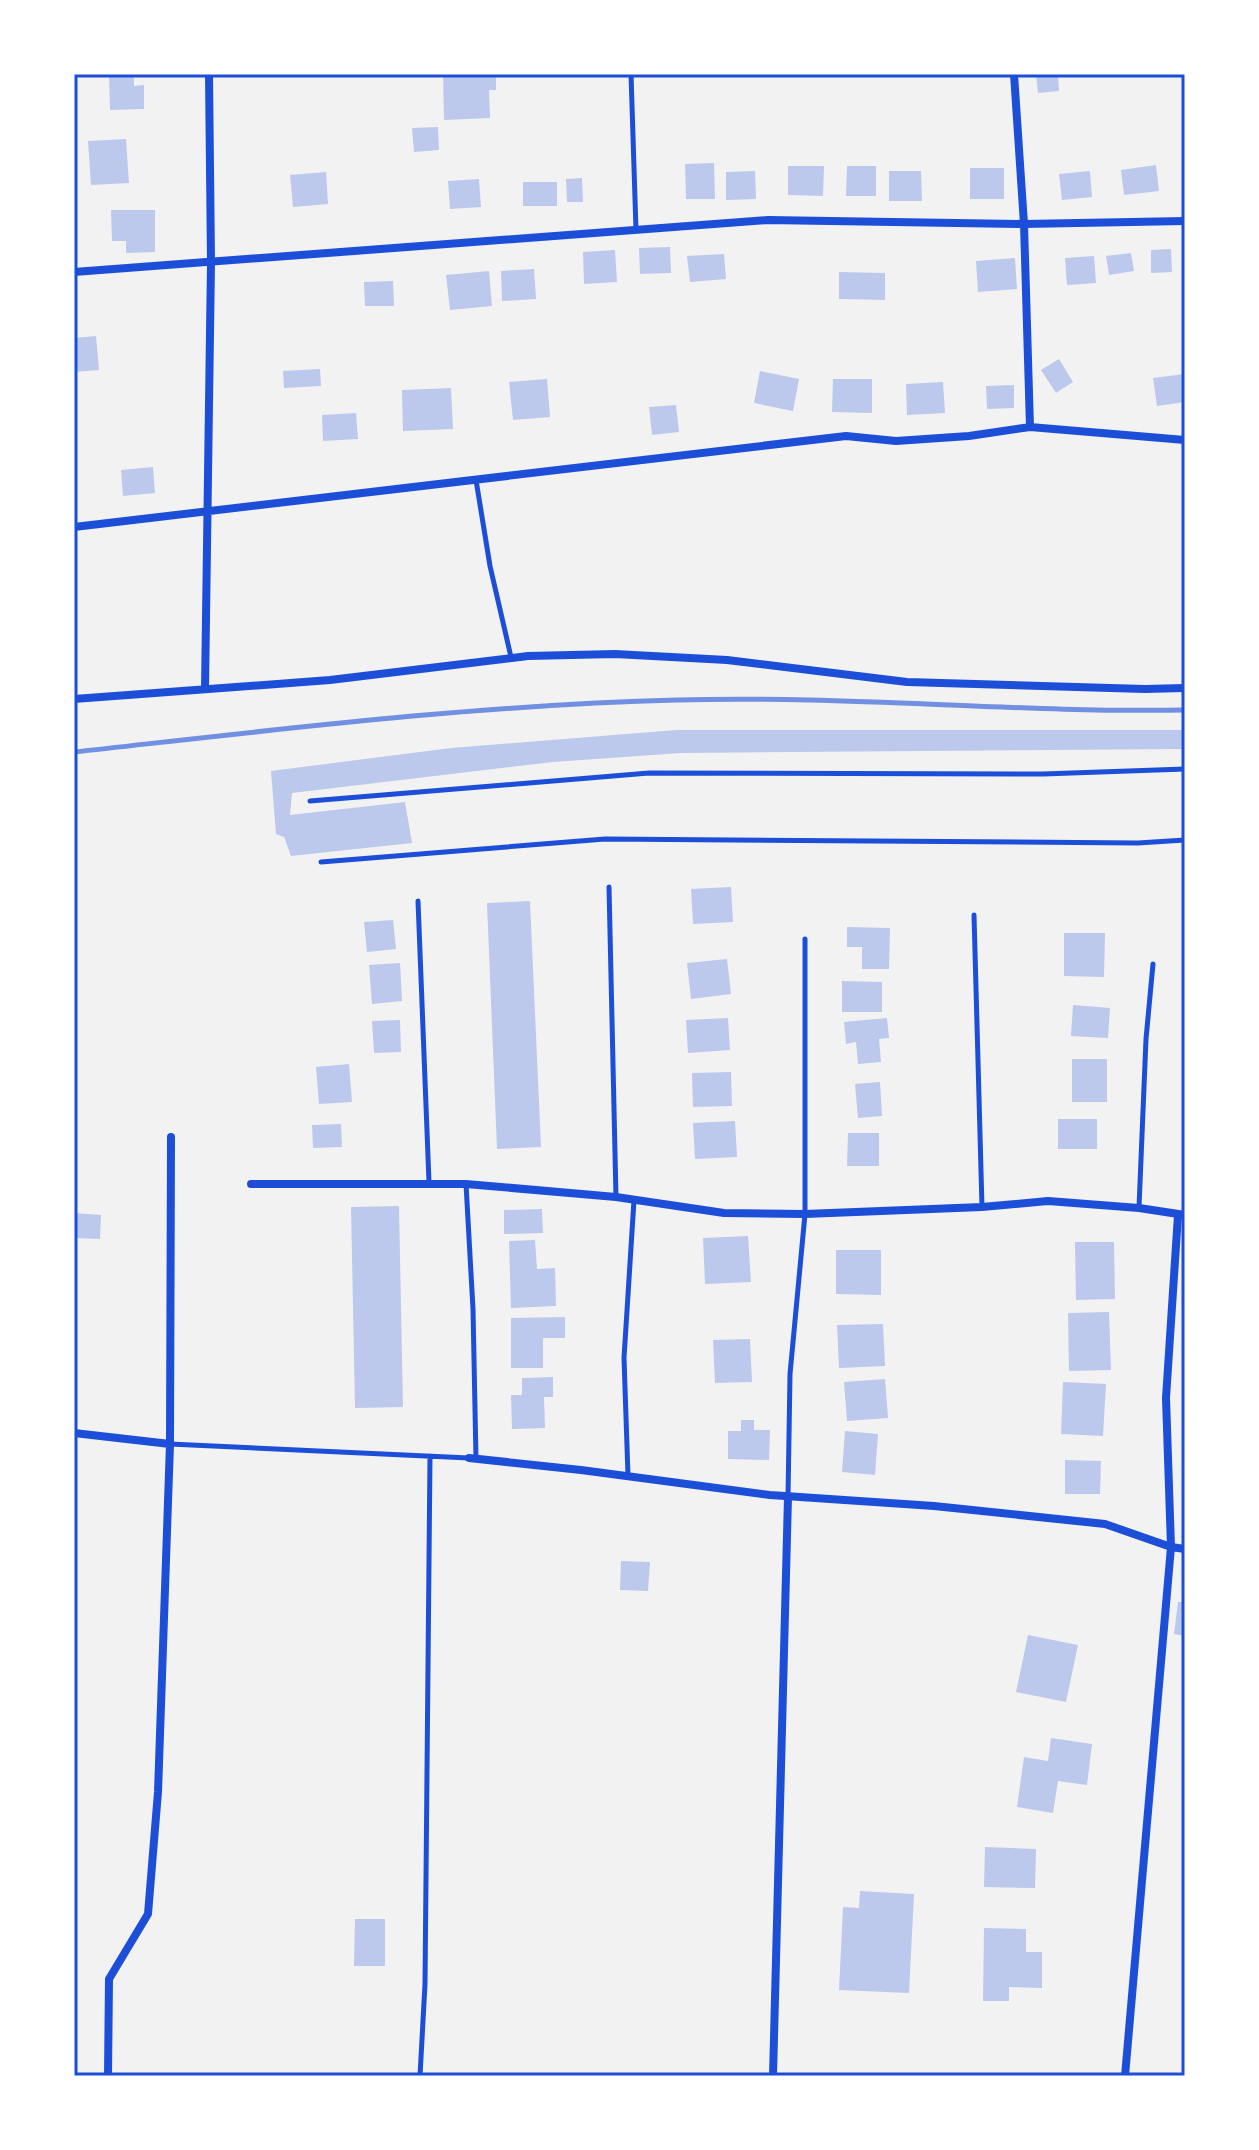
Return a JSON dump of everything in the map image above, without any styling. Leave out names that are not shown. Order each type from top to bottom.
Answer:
[{"type":"street","points":[[205,689],[211,262],[209,74]]},
{"type":"street","points":[[1014,74],[1024,224],[1030,427]]},
{"type":"street","points":[[74,272],[768,220],[1024,224],[1185,221]]},
{"type":"street","points":[[74,527],[846,436],[896,441],[969,436],[1030,427],[1185,440]]},
{"type":"street","points":[[74,699],[330,680],[512,658],[615,654],[727,660],[907,682],[1185,688]]},
{"type":"street","points":[[108,2076],[109,1979],[148,1914],[158,1792],[170,1444],[171,1137]]},
{"type":"street","points":[[251,1184],[466,1184],[616,1197],[724,1213],[805,1214],[982,1207],[1048,1201],[1139,1208],[1182,1215],[1166,1398],[1171,1547],[1125,2076]]},
{"type":"street","points":[[74,1433],[170,1444]]},
{"type":"street","points":[[472,1458],[788,1497],[962,1509],[1105,1524],[1185,1549]]},
{"type":"street","points":[[773,2076],[788,1497]]},
{"type":"lane","points":[[631,74],[636,230]]},
{"type":"lane","points":[[476,480],[490,566],[512,658]]},
{"type":"lane","points":[[310,801],[649,773],[1043,774],[1185,769]]},
{"type":"lane","points":[[321,862],[605,839],[1138,843],[1185,840]]},
{"type":"lane","points":[[609,887],[616,1197]]},
{"type":"lane","points":[[418,901],[429,1182]]},
{"type":"lane","points":[[974,915],[982,1207]]},
{"type":"lane","points":[[788,1497],[790,1374],[805,1214],[805,939]]},
{"type":"lane","points":[[1139,1208],[1146,1039],[1153,964]]},
{"type":"lane","points":[[170,1444],[472,1458],[473,1309],[466,1184]]},
{"type":"lane","points":[[628,1476],[624,1358],[634,1200]]},
{"type":"lane","points":[[420,2076],[425,1984],[430,1456]]},
{"type":"building","points":[[443,74],[496,74],[496,90],[489,90],[490,118],[444,120]]},
{"type":"building","points":[[1036,74],[1058,74],[1059,91],[1038,93]]},
{"type":"building","points":[[109,76],[134,76],[134,86],[144,85],[144,109],[110,110]]},
{"type":"building","points":[[438,127],[439,150],[414,152],[412,128]]},
{"type":"building","points":[[126,139],[129,183],[91,185],[88,141]]},
{"type":"building","points":[[714,163],[715,199],[686,199],[685,164]]},
{"type":"building","points":[[1156,165],[1159,191],[1124,195],[1121,170]]},
{"type":"building","points":[[788,166],[824,166],[823,196],[788,195]]},
{"type":"building","points":[[847,166],[876,166],[876,196],[846,196]]},
{"type":"building","points":[[970,168],[1004,168],[1004,199],[970,199]]},
{"type":"building","points":[[755,171],[756,199],[726,200],[726,172]]},
{"type":"building","points":[[889,171],[921,171],[922,201],[889,201]]},
{"type":"building","points":[[1090,171],[1092,197],[1062,200],[1059,174]]},
{"type":"building","points":[[326,172],[328,204],[293,207],[290,175]]},
{"type":"building","points":[[582,178],[583,202],[567,202],[566,179]]},
{"type":"building","points":[[479,179],[481,207],[450,209],[448,181]]},
{"type":"building","points":[[523,182],[557,182],[557,206],[523,206]]},
{"type":"building","points":[[111,210],[155,210],[155,252],[126,253],[126,241],[112,241]]},
{"type":"building","points":[[670,247],[671,273],[640,274],[639,248]]},
{"type":"building","points":[[1171,249],[1172,272],[1151,273],[1151,250]]},
{"type":"building","points":[[615,250],[617,282],[584,284],[583,252]]},
{"type":"building","points":[[1131,253],[1134,271],[1109,275],[1106,256]]},
{"type":"building","points":[[724,254],[726,279],[690,282],[687,256]]},
{"type":"building","points":[[1094,256],[1096,283],[1067,285],[1065,258]]},
{"type":"building","points":[[1015,258],[1017,289],[978,292],[976,261]]},
{"type":"building","points":[[534,269],[536,299],[502,301],[501,271]]},
{"type":"building","points":[[489,271],[492,306],[450,310],[446,275]]},
{"type":"building","points":[[839,272],[885,273],[885,300],[839,299]]},
{"type":"building","points":[[393,281],[394,306],[365,306],[364,282]]},
{"type":"building","points":[[96,336],[99,370],[74,372],[74,338]]},
{"type":"building","points":[[1059,359],[1073,382],[1056,393],[1041,370]]},
{"type":"building","points":[[320,369],[321,386],[284,388],[283,371]]},
{"type":"building","points":[[760,371],[799,379],[793,411],[754,403]]},
{"type":"building","points":[[1185,374],[1185,402],[1157,406],[1153,378]]},
{"type":"building","points":[[547,379],[550,417],[513,420],[509,382]]},
{"type":"building","points":[[833,379],[872,379],[872,413],[832,412]]},
{"type":"building","points":[[943,382],[945,413],[907,415],[906,384]]},
{"type":"building","points":[[1014,385],[1014,408],[987,409],[986,386]]},
{"type":"building","points":[[451,388],[453,429],[403,431],[402,390]]},
{"type":"building","points":[[676,405],[679,432],[652,435],[649,407]]},
{"type":"building","points":[[356,413],[358,439],[323,441],[322,415]]},
{"type":"building","points":[[153,467],[155,493],[123,496],[121,470]]},
{"type":"building","points":[[676,730],[1185,730],[1185,749],[681,753],[553,762],[292,793],[290,815],[405,802],[412,843],[291,856],[284,837],[276,834],[271,771],[451,748]]},
{"type":"building","points":[[731,887],[733,922],[693,924],[691,889]]},
{"type":"building","points":[[530,901],[541,1147],[497,1149],[487,903]]},
{"type":"building","points":[[393,920],[396,949],[367,952],[364,922]]},
{"type":"building","points":[[847,927],[890,928],[889,969],[862,969],[862,947],[847,947]]},
{"type":"building","points":[[1064,933],[1105,933],[1104,977],[1064,976]]},
{"type":"building","points":[[727,959],[731,994],[691,999],[687,963]]},
{"type":"building","points":[[400,963],[402,1001],[372,1004],[369,965]]},
{"type":"building","points":[[842,981],[882,982],[882,1012],[842,1012]]},
{"type":"building","points":[[1073,1005],[1110,1008],[1108,1038],[1071,1036]]},
{"type":"building","points":[[728,1018],[730,1050],[688,1053],[686,1020]]},
{"type":"building","points":[[887,1018],[889,1038],[879,1039],[881,1062],[858,1064],[856,1042],[846,1044],[844,1022]]},
{"type":"building","points":[[400,1020],[401,1052],[374,1053],[372,1021]]},
{"type":"building","points":[[1072,1059],[1107,1059],[1107,1102],[1072,1102]]},
{"type":"building","points":[[349,1064],[352,1102],[319,1104],[316,1067]]},
{"type":"building","points":[[731,1072],[732,1106],[693,1107],[692,1073]]},
{"type":"building","points":[[880,1082],[882,1116],[858,1118],[855,1084]]},
{"type":"building","points":[[1058,1119],[1097,1119],[1097,1149],[1058,1149]]},
{"type":"building","points":[[735,1121],[737,1157],[695,1159],[693,1123]]},
{"type":"building","points":[[341,1124],[342,1147],[313,1148],[312,1125]]},
{"type":"building","points":[[848,1133],[879,1133],[879,1166],[847,1166]]},
{"type":"building","points":[[399,1206],[403,1407],[355,1408],[351,1207]]},
{"type":"building","points":[[542,1209],[543,1233],[504,1234],[504,1210]]},
{"type":"building","points":[[74,1213],[101,1215],[100,1239],[74,1238]]},
{"type":"building","points":[[748,1236],[751,1282],[705,1284],[703,1238]]},
{"type":"building","points":[[535,1240],[537,1269],[555,1268],[556,1306],[511,1308],[509,1241]]},
{"type":"building","points":[[1075,1242],[1114,1242],[1115,1299],[1076,1300]]},
{"type":"building","points":[[836,1250],[881,1250],[881,1295],[836,1294]]},
{"type":"building","points":[[1109,1312],[1111,1370],[1069,1371],[1068,1313]]},
{"type":"building","points":[[565,1317],[565,1338],[543,1338],[543,1368],[511,1368],[511,1318]]},
{"type":"building","points":[[883,1324],[885,1366],[839,1368],[837,1325]]},
{"type":"building","points":[[750,1339],[752,1382],[715,1383],[713,1340]]},
{"type":"building","points":[[553,1377],[553,1397],[544,1397],[545,1428],[512,1429],[511,1395],[522,1395],[522,1378]]},
{"type":"building","points":[[885,1379],[888,1418],[847,1421],[844,1382]]},
{"type":"building","points":[[1063,1382],[1106,1384],[1103,1436],[1061,1434]]},
{"type":"building","points":[[741,1420],[754,1420],[754,1430],[770,1430],[769,1460],[728,1459],[728,1431],[741,1431]]},
{"type":"building","points":[[845,1431],[878,1434],[875,1475],[842,1472]]},
{"type":"building","points":[[1065,1460],[1101,1461],[1100,1494],[1065,1494]]},
{"type":"building","points":[[621,1561],[650,1562],[648,1591],[620,1590]]},
{"type":"building","points":[[1178,1602],[1185,1602],[1185,1636],[1174,1634]]},
{"type":"building","points":[[1028,1635],[1078,1645],[1066,1702],[1016,1692]]},
{"type":"building","points":[[1051,1738],[1092,1744],[1087,1785],[1058,1781],[1053,1813],[1017,1807],[1024,1757],[1048,1761]]},
{"type":"building","points":[[985,1847],[1036,1849],[1035,1888],[984,1887]]},
{"type":"building","points":[[860,1891],[914,1894],[909,1993],[839,1990],[843,1907],[859,1908]]},
{"type":"building","points":[[355,1919],[385,1919],[385,1966],[354,1966]]},
{"type":"building","points":[[984,1928],[1026,1929],[1026,1952],[1042,1952],[1042,1988],[1009,1987],[1009,2001],[983,2001]]},
{"type":"railway","points":[[74,752],[375,720],[526,707],[677,700],[804,700],[1185,710]]}]
